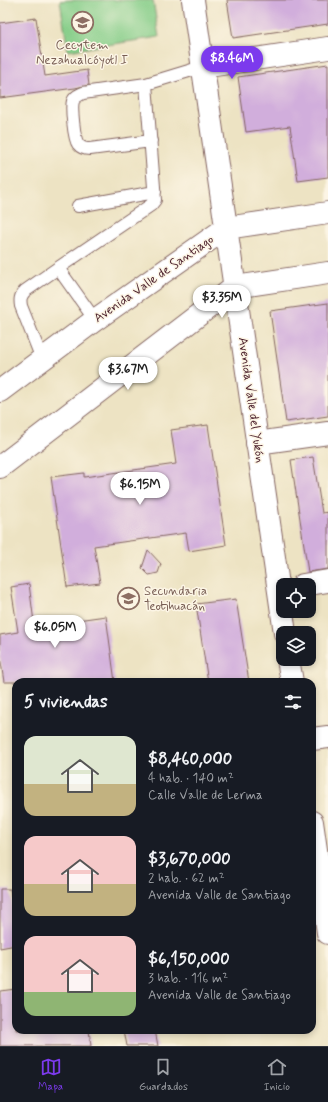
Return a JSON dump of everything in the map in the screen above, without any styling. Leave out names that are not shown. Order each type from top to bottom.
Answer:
[{"type":"street","name":"Avenida Valle del Yukón","points":[[193,0],[257,443],[279,578]]},
{"type":"street","points":[[202,67],[328,48]]},
{"type":"street","name":"Avenida Valle de Santiago","points":[[0,391],[95,320],[226,228],[328,213]]},
{"type":"street","points":[[0,467],[235,287],[328,274]]},
{"type":"street","points":[[257,443],[328,433]]},
{"type":"street","points":[[316,583],[328,581]]},
{"type":"street","points":[[289,666],[291,678]]},
{"type":"street","points":[[316,738],[328,737]]},
{"type":"street","points":[[316,844],[325,892],[328,933]]},
{"type":"lane","points":[[151,141],[90,149],[83,148],[78,144],[76,138],[72,107],[73,101],[77,96],[83,93],[146,84],[202,67]]},
{"type":"lane","points":[[42,359],[21,306],[21,295],[151,205],[155,200],[146,84]]},
{"type":"lane","points":[[78,206],[155,192]]},
{"type":"lane","points":[[58,268],[95,320]]},
{"type":"green space","points":[[153,0],[159,37],[68,51],[60,1]]},
{"type":"building","points":[[227,0],[328,0],[328,24],[233,38]]},
{"type":"building","points":[[36,18],[45,76],[87,70],[89,85],[0,98],[0,23]]},
{"type":"building","points":[[328,64],[328,177],[298,181],[290,126],[246,132],[238,77]]},
{"type":"building","points":[[328,303],[328,416],[286,422],[270,311]]},
{"type":"building","points":[[208,425],[226,545],[189,551],[186,533],[94,546],[100,583],[67,587],[51,477],[84,473],[84,477],[176,464],[171,430]]},
{"type":"building","points":[[313,457],[322,513],[328,512],[328,569],[308,572],[291,460]]},
{"type":"building","points":[[148,550],[161,564],[158,573],[149,575],[142,568]]},
{"type":"building","points":[[29,584],[35,630],[70,625],[70,621],[106,616],[114,678],[12,678],[12,682],[4,682],[0,656],[0,635],[18,632],[11,587]]},
{"type":"building","points":[[236,599],[248,678],[207,678],[196,604]]},
{"type":"building","points":[[0,889],[10,889],[12,902],[12,946],[0,948]]},
{"type":"building","points":[[12,990],[12,1034],[90,1034],[91,1046],[0,1046],[0,991]]},
{"type":"building","points":[[125,1034],[156,1034],[158,1046],[127,1046]]},
{"type":"place","name":"Cecytem Nezahualcóyotl I","points":[[82,23]]},
{"type":"place","name":"Secundaria Teotihuacán","points":[[128,598]]}]
